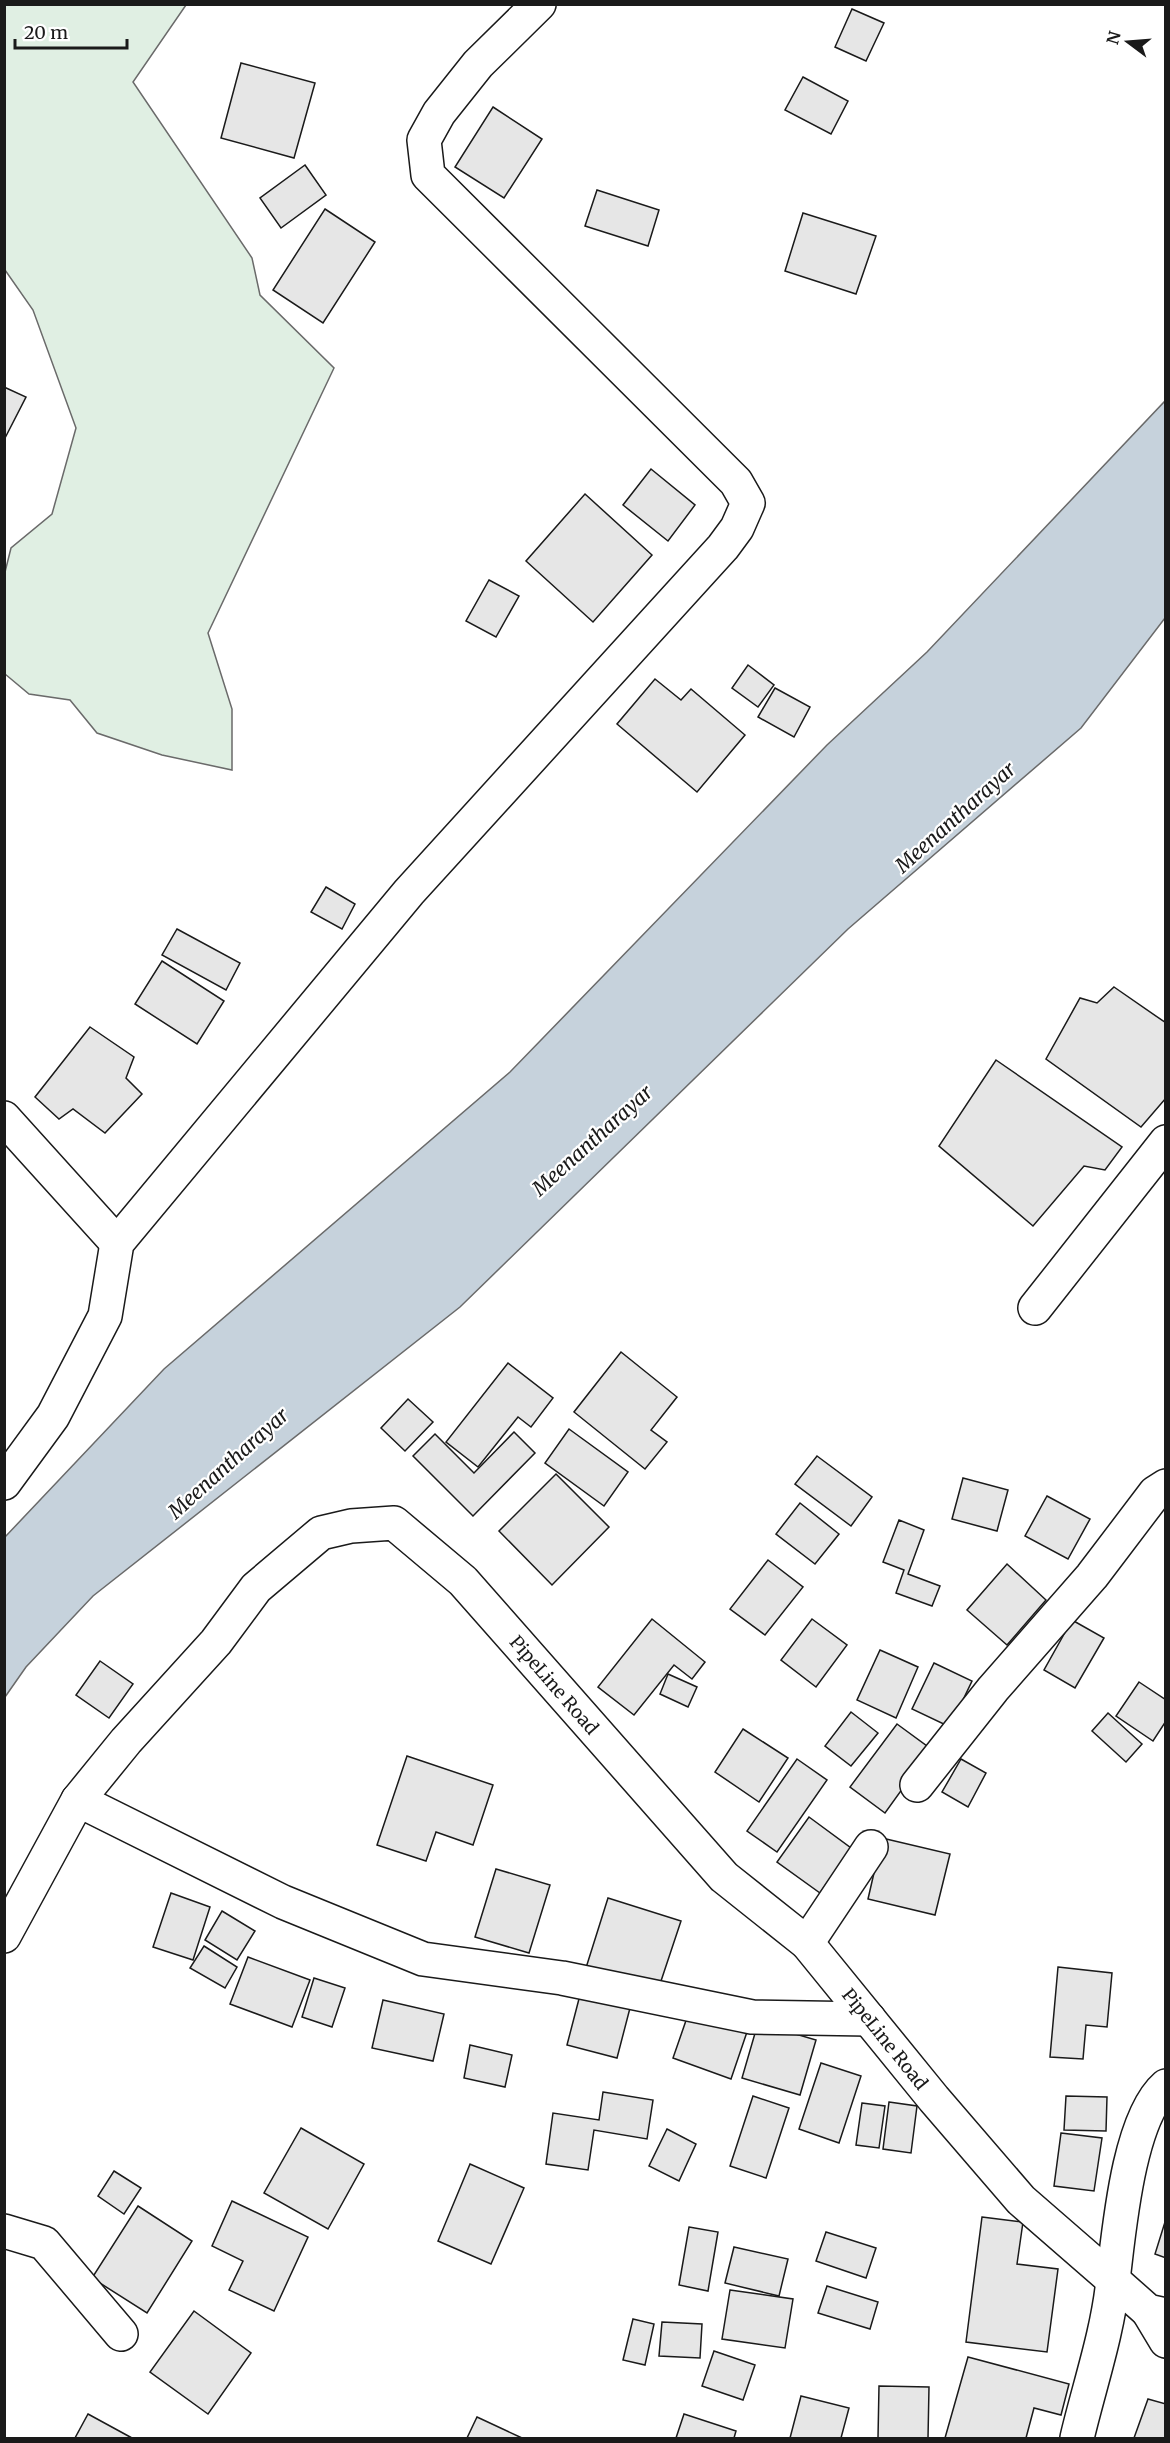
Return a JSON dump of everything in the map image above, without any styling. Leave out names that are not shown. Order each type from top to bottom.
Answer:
[{"type":"street","points":[[4,1483],[53,1416],[105,1316],[117,1243],[409,892],[723,548],[737,528],[748,503],[736,482],[428,175],[424,140],[439,112],[478,64],[539,4]]},
{"type":"street","points":[[4,1118],[117,1243]]},
{"type":"street","points":[[1035,1308],[1166,1142]]},
{"type":"street","points":[[917,1785],[993,1689],[1092,1576],[1155,1493],[1166,1486]]},
{"type":"street","name":"PipeLine Road","points":[[4,1936],[78,1800],[126,1741],[216,1642],[256,1588],[321,1533],[351,1526],[394,1523],[463,1581],[724,1877],[807,1943],[1022,2200],[1113,2280],[1157,2313]]},
{"type":"street","points":[[78,1800],[283,1902],[423,1959],[562,1978],[752,2018],[869,2019]]},
{"type":"street","points":[[807,1943],[871,1847]]},
{"type":"street","points":[[1077,2439],[1102,2336],[1110,2316],[1120,2218],[1131,2158],[1146,2115],[1157,2094],[1166,2086]]},
{"type":"street","points":[[4,2231],[44,2243],[121,2334]]},
{"type":"street","points":[[1157,2313],[1166,2341]]},
{"type":"green space","points":[[4,5],[186,5],[133,82],[252,258],[260,295],[334,368],[208,633],[232,709],[232,770],[162,755],[97,733],[70,700],[29,694],[5,674],[5,572],[11,548],[52,514],[76,428],[33,310],[5,270]]},
{"type":"water","name":"Meenantharayar","points":[[1165,401],[1165,618],[1081,728],[848,929],[460,1307],[93,1596],[26,1667],[5,1697],[5,1537],[164,1369],[510,1072],[827,745],[927,652]]},
{"type":"building","points":[[852,9],[884,23],[866,61],[835,47]]},
{"type":"building","points":[[241,63],[315,83],[294,158],[221,138]]},
{"type":"building","points":[[803,77],[848,101],[831,134],[785,110]]},
{"type":"building","points":[[493,107],[542,139],[504,198],[455,167]]},
{"type":"building","points":[[305,165],[326,195],[281,228],[260,198]]},
{"type":"building","points":[[597,190],[659,210],[648,246],[585,226]]},
{"type":"building","points":[[325,209],[375,242],[323,323],[273,290]]},
{"type":"building","points":[[803,213],[876,236],[856,294],[785,271]]},
{"type":"building","points":[[4,387],[26,397],[4,440]]},
{"type":"building","points":[[651,469],[695,505],[668,541],[623,505]]},
{"type":"building","points":[[585,494],[652,555],[593,622],[526,561]]},
{"type":"building","points":[[489,580],[519,596],[496,637],[466,621]]},
{"type":"building","points":[[748,665],[774,685],[758,707],[732,688]]},
{"type":"building","points":[[655,679],[681,700],[691,689],[745,735],[697,792],[617,724]]},
{"type":"building","points":[[775,688],[810,707],[794,737],[758,717]]},
{"type":"building","points":[[326,887],[355,904],[342,929],[311,912]]},
{"type":"building","points":[[177,929],[240,963],[226,990],[162,955]]},
{"type":"building","points":[[162,961],[224,1001],[197,1044],[135,1004]]},
{"type":"building","points":[[1114,987],[1166,1023],[1166,1098],[1141,1127],[1046,1059],[1080,998],[1097,1003]]},
{"type":"building","points":[[90,1027],[134,1057],[126,1078],[142,1094],[105,1133],[73,1109],[59,1119],[35,1097]]},
{"type":"building","points":[[996,1060],[1122,1147],[1105,1170],[1084,1166],[1033,1226],[939,1146]]},
{"type":"building","points":[[621,1352],[677,1397],[651,1430],[667,1442],[645,1469],[574,1412]]},
{"type":"building","points":[[508,1363],[553,1398],[531,1427],[518,1417],[478,1467],[446,1442]]},
{"type":"building","points":[[408,1399],[433,1422],[405,1451],[381,1428]]},
{"type":"building","points":[[569,1429],[628,1472],[604,1506],[545,1463]]},
{"type":"building","points":[[514,1432],[535,1453],[473,1516],[413,1456],[435,1434],[474,1473]]},
{"type":"building","points":[[817,1456],[872,1497],[851,1526],[795,1484]]},
{"type":"building","points":[[556,1474],[609,1527],[552,1585],[499,1531]]},
{"type":"building","points":[[963,1478],[1008,1490],[997,1531],[952,1519]]},
{"type":"building","points":[[1047,1496],[1090,1519],[1068,1559],[1025,1536]]},
{"type":"building","points":[[800,1503],[839,1534],[815,1564],[776,1534]]},
{"type":"building","points":[[899,1520],[924,1530],[908,1574],[940,1586],[932,1606],[896,1593],[904,1570],[883,1562]]},
{"type":"building","points":[[768,1560],[803,1587],[765,1635],[730,1609]]},
{"type":"building","points":[[1007,1564],[1046,1600],[1007,1645],[967,1610]]},
{"type":"building","points":[[652,1619],[705,1662],[692,1679],[674,1665],[634,1715],[598,1687]]},
{"type":"building","points":[[812,1619],[847,1645],[816,1687],[781,1660]]},
{"type":"building","points":[[1072,1620],[1104,1638],[1075,1688],[1044,1670]]},
{"type":"building","points":[[880,1650],[918,1667],[896,1718],[857,1700]]},
{"type":"building","points":[[100,1661],[133,1684],[109,1718],[76,1695]]},
{"type":"building","points":[[934,1663],[972,1681],[950,1727],[912,1709]]},
{"type":"building","points":[[668,1674],[697,1687],[688,1707],[660,1694]]},
{"type":"building","points":[[1139,1682],[1166,1700],[1166,1721],[1153,1741],[1116,1716]]},
{"type":"building","points":[[851,1712],[878,1733],[851,1766],[825,1746]]},
{"type":"building","points":[[1108,1713],[1142,1744],[1126,1762],[1092,1731]]},
{"type":"building","points":[[897,1724],[931,1749],[885,1813],[850,1787]]},
{"type":"building","points":[[743,1729],[788,1758],[759,1802],[715,1772]]},
{"type":"building","points":[[407,1756],[493,1785],[473,1845],[436,1832],[426,1861],[377,1845]]},
{"type":"building","points":[[797,1759],[827,1780],[777,1852],[747,1831]]},
{"type":"building","points":[[961,1759],[986,1773],[968,1807],[942,1792]]},
{"type":"building","points":[[809,1817],[851,1848],[820,1893],[777,1862]]},
{"type":"building","points":[[882,1838],[950,1854],[935,1915],[868,1899]]},
{"type":"building","points":[[496,1869],[550,1885],[529,1953],[475,1937]]},
{"type":"building","points":[[171,1893],[210,1907],[193,1960],[153,1947]]},
{"type":"building","points":[[608,1898],[681,1921],[657,1993],[585,1971]]},
{"type":"building","points":[[222,1911],[255,1931],[237,1960],[205,1940]]},
{"type":"building","points":[[204,1946],[237,1967],[225,1988],[190,1968]]},
{"type":"building","points":[[248,1957],[310,1980],[292,2027],[230,2004]]},
{"type":"building","points":[[1058,1967],[1112,1973],[1107,2027],[1086,2025],[1083,2059],[1050,2057]]},
{"type":"building","points":[[314,1978],[345,1988],[332,2027],[302,2017]]},
{"type":"building","points":[[580,1995],[630,2008],[617,2058],[567,2045]]},
{"type":"building","points":[[383,2000],[444,2014],[433,2061],[372,2048]]},
{"type":"building","points":[[690,2009],[748,2029],[731,2079],[673,2058]]},
{"type":"building","points":[[758,2023],[816,2040],[800,2095],[742,2078]]},
{"type":"building","points":[[470,2045],[512,2055],[505,2087],[464,2078]]},
{"type":"building","points":[[821,2063],[861,2076],[839,2143],[799,2129]]},
{"type":"building","points":[[603,2092],[653,2100],[647,2139],[594,2130],[588,2170],[546,2164],[553,2113],[599,2120]]},
{"type":"building","points":[[753,2096],[789,2108],[766,2178],[730,2166]]},
{"type":"building","points":[[1066,2096],[1107,2097],[1106,2131],[1064,2130]]},
{"type":"building","points":[[889,2102],[917,2106],[911,2153],[883,2149]]},
{"type":"building","points":[[862,2103],[885,2106],[879,2148],[856,2145]]},
{"type":"building","points":[[301,2128],[364,2164],[328,2229],[264,2193]]},
{"type":"building","points":[[667,2129],[696,2144],[679,2181],[649,2166]]},
{"type":"building","points":[[1061,2133],[1102,2138],[1094,2191],[1054,2186]]},
{"type":"building","points":[[470,2164],[524,2188],[491,2264],[438,2241]]},
{"type":"building","points":[[114,2171],[141,2188],[124,2214],[98,2196]]},
{"type":"building","points":[[232,2201],[308,2237],[274,2311],[229,2290],[243,2261],[212,2246]]},
{"type":"building","points":[[138,2206],[192,2241],[147,2313],[92,2278]]},
{"type":"building","points":[[982,2217],[1023,2222],[1017,2264],[1058,2269],[1047,2352],[966,2342]]},
{"type":"building","points":[[1166,2222],[1166,2258],[1155,2254]]},
{"type":"building","points":[[689,2227],[718,2232],[708,2291],[679,2285]]},
{"type":"building","points":[[826,2232],[876,2248],[866,2278],[816,2261]]},
{"type":"building","points":[[734,2247],[788,2259],[779,2296],[725,2283]]},
{"type":"building","points":[[827,2286],[878,2302],[870,2329],[818,2313]]},
{"type":"building","points":[[730,2290],[793,2299],[785,2348],[722,2339]]},
{"type":"building","points":[[194,2311],[251,2353],[208,2414],[150,2372]]},
{"type":"building","points":[[633,2319],[654,2324],[645,2365],[623,2360]]},
{"type":"building","points":[[662,2322],[702,2324],[700,2358],[659,2356]]},
{"type":"building","points":[[714,2351],[755,2365],[743,2400],[702,2386]]},
{"type":"building","points":[[968,2357],[1069,2384],[1061,2415],[1034,2408],[1026,2438],[945,2438]]},
{"type":"building","points":[[879,2386],[929,2387],[928,2438],[878,2438]]},
{"type":"building","points":[[801,2396],[849,2408],[841,2438],[790,2438]]},
{"type":"building","points":[[1148,2399],[1166,2404],[1166,2438],[1134,2438]]},
{"type":"building","points":[[88,2414],[132,2438],[75,2438]]},
{"type":"building","points":[[684,2414],[736,2431],[734,2438],[676,2438]]},
{"type":"building","points":[[477,2417],[522,2438],[467,2438]]}]
